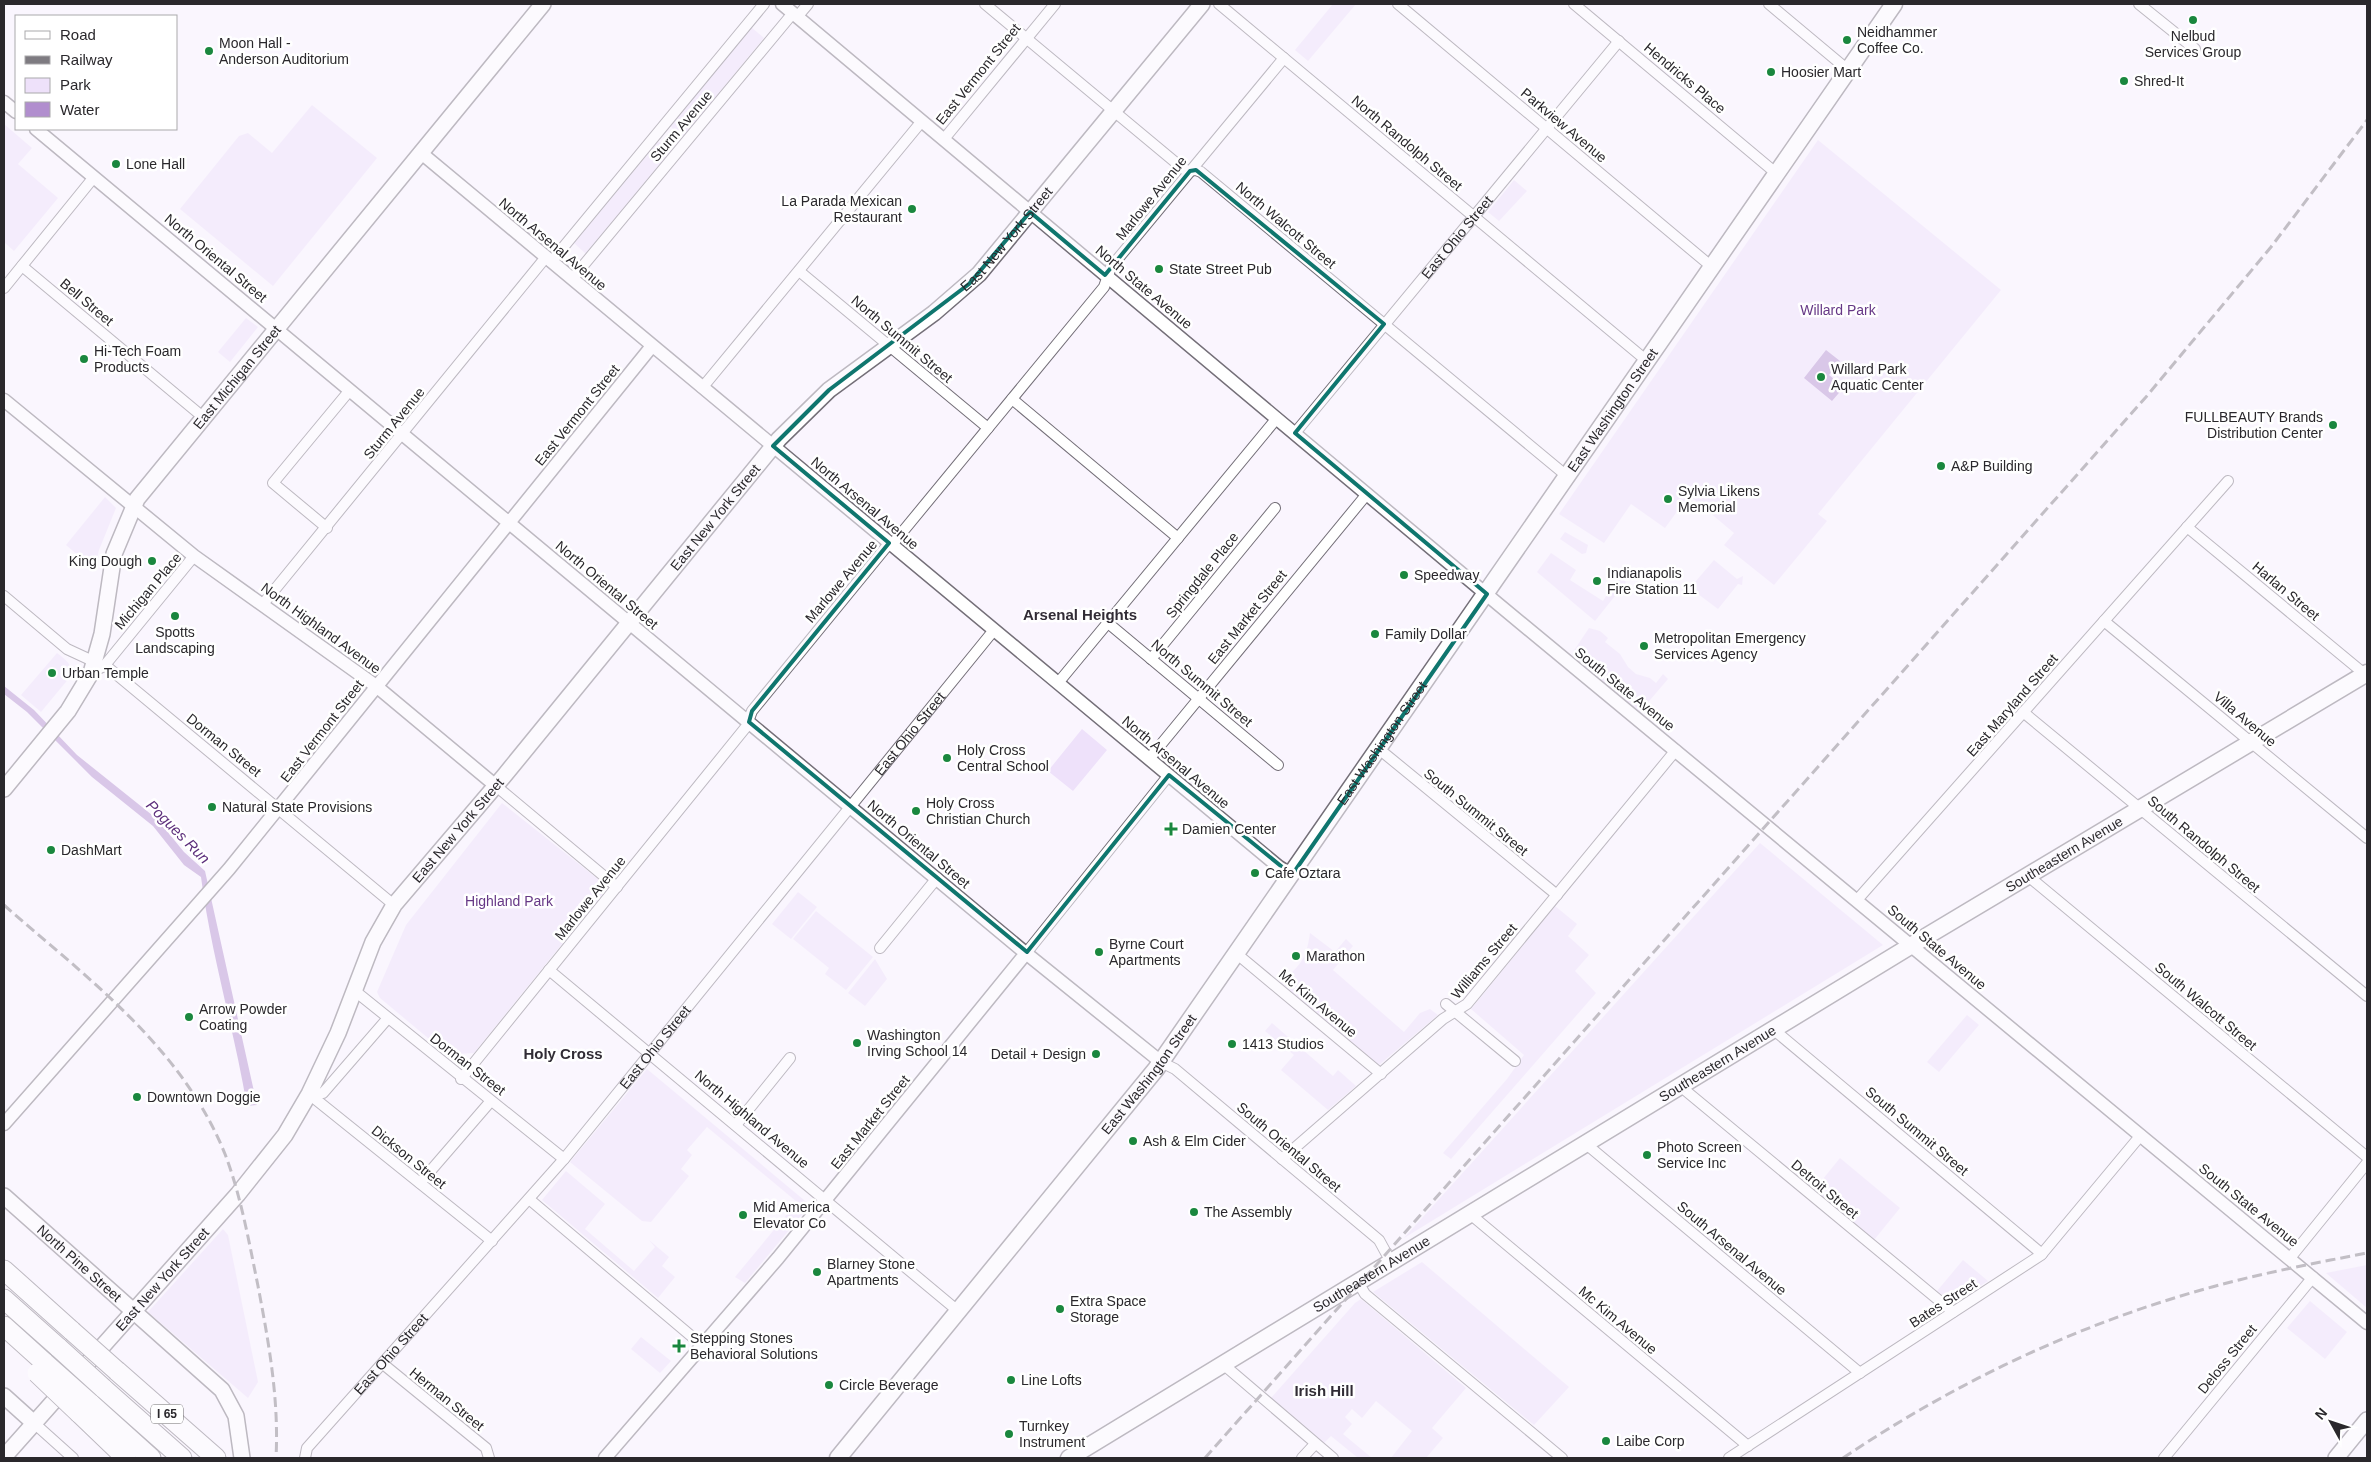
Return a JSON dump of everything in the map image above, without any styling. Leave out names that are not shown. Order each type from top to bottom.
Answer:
[{"type":"highway","name":"I 65","points":[[4,1270],[216,1458]]},
{"type":"highway","name":"I 65","points":[[4,1299],[182,1458]]},
{"type":"highway","points":[[4,1326],[41,1368]]},
{"type":"highway","points":[[4,1340],[41,1368],[85,1408],[151,1458]]},
{"type":"highway","points":[[85,1408],[126,1458]]},
{"type":"main road","name":"East Michigan Street","points":[[4,789],[60,721],[97,667],[112,563],[133,506],[143,490],[542,4]]},
{"type":"main road","name":"East New York Street","points":[[4,1457],[262,1164],[285,1135],[310,1094],[338,1033],[373,942],[394,905],[496,786],[773,446],[819,398],[969,284],[989,263],[1202,4]]},
{"type":"main road","name":"East Washington Street","points":[[838,1458],[1161,1062],[1894,4]]},
{"type":"main road","name":"Southeastern Avenue","points":[[1069,1458],[1680,1086],[2366,675]]},
{"type":"main road","name":"North Pine Street","points":[[4,1196],[222,1390],[236,1416],[242,1458]]},
{"type":"main road","points":[[4,1396],[34,1423]]},
{"type":"main road","points":[[2336,1458],[2367,1420]]},
{"type":"street","name":"Sturm Avenue","points":[[263,604],[764,4]]},
{"type":"street","name":"North State Avenue","points":[[782,4],[1487,594]]},
{"type":"street","name":"Sturm Avenue","points":[[572,280],[795,15],[808,4]]},
{"type":"street","name":"North Walcott Street","points":[[985,4],[1181,167],[1190,171],[1201,172],[1568,477]]},
{"type":"street","name":"East Vermont Street","points":[[944,139],[1055,4]]},
{"type":"street","name":"North Randolph Street","points":[[1218,4],[1647,361]]},
{"type":"street","name":"Parkview Avenue","points":[[1398,4],[1712,267]]},
{"type":"street","name":"Hendricks Place","points":[[1574,4],[1777,174]]},
{"type":"street","points":[[1769,4],[1848,70]]},
{"type":"street","points":[[2139,4],[2195,49]]},
{"type":"street","name":"East Ohio Street","points":[[1295,433],[1619,41]]},
{"type":"street","name":"Marlowe Avenue","points":[[461,1079],[749,722],[752,711],[1104,287],[1111,268],[1284,58]]},
{"type":"street","points":[[4,102],[15,111]]},
{"type":"street","name":"East Vermont Street","points":[[702,388],[922,122]]},
{"type":"street","name":"North Oriental Street","points":[[37,130],[1026,952],[1161,1062]]},
{"type":"street","name":"North Arsenal Avenue","points":[[420,152],[1279,867],[1292,875]]},
{"type":"street","points":[[4,288],[94,177]]},
{"type":"street","name":"Bell Street","points":[[22,266],[203,417]]},
{"type":"street","name":"North Summit Street","points":[[799,271],[988,428]]},
{"type":"street","name":"East Vermont Street","points":[[4,1124],[215,886],[652,346]]},
{"type":"street","points":[[327,528],[273,483],[350,390]]},
{"type":"street","points":[[1012,399],[1178,538]]},
{"type":"street","name":"North Highland Avenue","points":[[4,400],[194,556],[376,686],[617,887]]},
{"type":"street","points":[[1058,683],[1277,418]]},
{"type":"street","name":"East Maryland Street","points":[[1857,900],[2228,481]]},
{"type":"street","name":"East Market Street","points":[[1149,759],[1367,494]]},
{"type":"street","name":"Springdale Place","points":[[1151,659],[1275,508]]},
{"type":"street","name":"Harlan Street","points":[[2187,527],[2366,675]]},
{"type":"street","name":"Michigan Place","points":[[97,667],[123,642],[194,556]]},
{"type":"street","name":"South State Avenue","points":[[1487,594],[2367,1323]]},
{"type":"street","name":"Dorman Street","points":[[4,596],[67,649],[97,667],[279,809],[394,905]]},
{"type":"street","name":"Villa Avenue","points":[[2104,621],[2367,838]]},
{"type":"street","name":"North Summit Street","points":[[1108,623],[1278,765]]},
{"type":"street","name":"East Ohio Street","points":[[305,1457],[307,1448],[564,1159],[994,630]]},
{"type":"street","name":"Michigan Place","points":[[101,638],[107,643],[118,644],[123,642]]},
{"type":"street","name":"South Randolph Street","points":[[2023,712],[2367,996]]},
{"type":"street","name":"South Summit Street","points":[[1378,749],[1557,896]]},
{"type":"street","name":"Williams Street","points":[[1282,1159],[1447,1016],[1467,1004],[1676,750]]},
{"type":"street","name":"East Market Street","points":[[605,1458],[703,1346],[826,1199],[1169,775]]},
{"type":"street","name":"South Walcott Street","points":[[2028,876],[2367,1158]]},
{"type":"street","points":[[880,948],[937,878]]},
{"type":"street","name":"Mc Kim Avenue","points":[[1237,954],[1381,1074]]},
{"type":"street","name":"North Highland Avenue","points":[[549,970],[958,1311]]},
{"type":"street","name":"Dorman Street","points":[[355,991],[461,1079],[490,1102],[497,1105],[564,1159]]},
{"type":"street","points":[[1446,1004],[1515,1061]]},
{"type":"street","points":[[310,1094],[323,1093],[388,1018]]},
{"type":"street","name":"South Summit Street","points":[[1774,1030],[2042,1254]]},
{"type":"street","points":[[736,1125],[790,1058]]},
{"type":"street","name":"South Oriental Street","points":[[1161,1062],[1175,1069],[1379,1240],[1391,1262]]},
{"type":"street","name":"Detroit Street","points":[[1680,1086],[1953,1312]]},
{"type":"street","name":"Dickson Street","points":[[310,1094],[492,1241]]},
{"type":"street","points":[[420,1184],[490,1102]]},
{"type":"street","name":"Bates Street","points":[[1729,1458],[2042,1254],[2140,1135]]},
{"type":"street","name":"South Arsenal Avenue","points":[[1586,1144],[1860,1373]]},
{"type":"street","points":[[2290,1258],[2367,1163]]},
{"type":"street","points":[[529,1199],[703,1346]]},
{"type":"street","name":"Mc Kim Avenue","points":[[1470,1214],[1748,1446]]},
{"type":"street","name":"Deloss Street","points":[[2164,1458],[2313,1277]]},
{"type":"street","points":[[1358,1282],[1366,1294],[1562,1458]]},
{"type":"street","name":"Herman Street","points":[[383,1364],[486,1448],[488,1458]]},
{"type":"street","points":[[1224,1365],[1333,1458]]},
{"type":"street","points":[[34,1423],[73,1458]]},
{"type":"street","points":[[1302,1458],[1315,1444]]},
{"type":"highlighted area","points":[[1196,170],[1384,324],[1295,433],[1487,594],[1292,875],[1169,775],[1027,952],[749,722],[752,711],[889,543],[773,446],[829,390],[969,284],[1030,212],[1105,275],[1190,171]]},
{"type":"green space","points":[[1333,4],[1356,4],[1308,61],[1295,50]]},
{"type":"green space","points":[[751,27],[764,38],[683,137],[670,126]]},
{"type":"green space","points":[[312,105],[377,158],[273,286],[180,209],[239,136],[248,133],[272,153]]},
{"type":"green space","points":[[4,124],[32,148],[18,164],[58,198],[14,251],[4,242]]},
{"type":"green space","name":"Willard Park","points":[[1818,140],[2001,290],[1818,514],[1827,521],[1774,585],[1724,545],[1734,533],[1689,495],[1665,528],[1631,504],[1604,543],[1559,514]]},
{"type":"green space","points":[[658,142],[667,144],[672,151],[586,254],[574,243]]},
{"type":"green space","points":[[1514,180],[1527,191],[1499,221],[1488,212]]},
{"type":"green space","points":[[246,318],[258,327],[230,362],[218,352]]},
{"type":"green space","points":[[105,497],[116,508],[99,550],[94,569],[66,545]]},
{"type":"green space","points":[[1565,532],[1588,545],[1586,553],[1582,554],[1560,539]]},
{"type":"green space","points":[[1551,553],[1576,570],[1570,580],[1603,601],[1619,576],[1626,582],[1595,621],[1537,572]]},
{"type":"green space","points":[[1714,560],[1737,579],[1743,576],[1742,585],[1738,584],[1718,609],[1690,588]]},
{"type":"green space","points":[[1589,628],[1600,631],[1608,638],[1605,642],[1620,654],[1628,667],[1636,674],[1650,678],[1656,683],[1663,674],[1668,679],[1644,707],[1646,710],[1640,712],[1580,663],[1573,652]]},
{"type":"green space","points":[[57,653],[70,666],[70,677],[41,712],[21,695]]},
{"type":"green space","points":[[1082,729],[1107,750],[1073,791],[1048,771]]},
{"type":"green space","name":"Highland Park","points":[[502,803],[608,887],[474,1053],[458,1054],[440,1048],[380,998],[377,992],[406,925]]},
{"type":"green space","points":[[1760,843],[1883,945],[1404,1238]]},
{"type":"green space","points":[[798,892],[817,907],[791,939],[772,924]]},
{"type":"green space","points":[[1555,906],[1577,924],[1568,936],[1589,955],[1575,971],[1596,993],[1451,1159],[1443,1153],[1507,1079],[1524,1055],[1471,1009]]},
{"type":"green space","points":[[816,911],[873,957],[846,990],[825,974],[829,968],[793,939]]},
{"type":"green space","points":[[1310,933],[1335,952],[1346,939],[1353,946],[1333,970],[1404,1032],[1420,1013],[1430,1009],[1438,1015],[1379,1065],[1279,984],[1301,962]]},
{"type":"green space","points":[[875,959],[887,979],[865,1006],[848,993]]},
{"type":"green space","points":[[1967,1015],[1979,1025],[1939,1072],[1927,1062]]},
{"type":"green space","points":[[1272,1023],[1333,1076],[1338,1070],[1356,1086],[1328,1110],[1281,1070],[1294,1055],[1265,1031]]},
{"type":"green space","points":[[647,1069],[810,1205],[745,1283],[735,1277],[797,1202],[707,1127],[687,1150],[692,1155],[681,1169],[689,1176],[651,1222],[642,1221],[570,1162]]},
{"type":"green space","points":[[1840,1158],[1900,1208],[1874,1240],[1814,1190]]},
{"type":"green space","points":[[566,1171],[605,1204],[585,1229],[634,1271],[655,1247],[649,1240],[669,1257],[662,1266],[675,1277],[658,1298],[542,1200]]},
{"type":"green space","points":[[223,1229],[228,1235],[258,1382],[248,1398],[148,1312]]},
{"type":"green space","points":[[1963,1260],[1988,1281],[1952,1304],[1937,1291]]},
{"type":"green space","points":[[1422,1262],[1569,1387],[1534,1425],[1373,1292]]},
{"type":"green space","points":[[2367,1265],[2367,1308],[2326,1273]]},
{"type":"green space","points":[[1361,1299],[1466,1388],[1432,1428],[1443,1438],[1426,1458],[1391,1458],[1412,1431],[1376,1401],[1362,1418],[1352,1409],[1345,1417],[1352,1424],[1343,1434],[1372,1458],[1358,1458],[1331,1436],[1324,1443],[1271,1398],[1355,1303]]},
{"type":"green space","points":[[2310,1301],[2347,1332],[2325,1359],[2287,1328]]},
{"type":"green space","points":[[641,1337],[671,1361],[660,1373],[631,1349]]},
{"type":"water","points":[[1826,350],[1840,361],[1829,375],[1844,387],[1832,401],[1804,378]]},
{"type":"water","points":[[4,686],[34,710],[77,755],[157,819],[184,852],[205,871],[257,1105],[247,1106],[205,906],[201,877],[184,865],[153,826],[92,777],[27,712],[4,694]]},
{"type":"railway","points":[[1205,1458],[2146,397],[2271,247],[2367,120]]},
{"type":"railway","points":[[4,905],[130,1017],[158,1047],[184,1080],[207,1116],[231,1170],[251,1253],[266,1329],[275,1393],[276,1458]]},
{"type":"railway","points":[[1843,1458],[1886,1430],[1975,1380],[2067,1337],[2115,1318],[2231,1282],[2289,1268],[2367,1253]]},
{"type":"place","name":"Nelbud Services Group","points":[[2193,20]]},
{"type":"place","name":"Neidhammer Coffee Co.","points":[[1847,40]]},
{"type":"place","name":"Moon Hall - Anderson Auditorium","points":[[209,51]]},
{"type":"place","name":"Hoosier Mart","points":[[1771,72]]},
{"type":"place","name":"Shred-It","points":[[2124,81]]},
{"type":"place","name":"Lone Hall","points":[[116,164]]},
{"type":"place","name":"La Parada Mexican Restaurant","points":[[912,209]]},
{"type":"place","name":"State Street Pub","points":[[1159,269]]},
{"type":"place","name":"Hi-Tech Foam Products","points":[[84,359]]},
{"type":"place","name":"Willard Park Aquatic Center","points":[[1821,377]]},
{"type":"place","name":"FULLBEAUTY Brands Distribution Center","points":[[2333,425]]},
{"type":"place","name":"A&P Building","points":[[1941,466]]},
{"type":"place","name":"Sylvia Likens Memorial","points":[[1668,499]]},
{"type":"place","name":"King Dough","points":[[152,561]]},
{"type":"place","name":"Speedway","points":[[1404,575]]},
{"type":"place","name":"Indianapolis Fire Station 11","points":[[1597,581]]},
{"type":"place","name":"Spotts Landscaping","points":[[175,616]]},
{"type":"place","name":"Family Dollar","points":[[1375,634]]},
{"type":"place","name":"Metropolitan Emergency Services Agency","points":[[1644,646]]},
{"type":"place","name":"Urban Temple","points":[[52,673]]},
{"type":"place","name":"Holy Cross Central School","points":[[947,758]]},
{"type":"place","name":"Natural State Provisions","points":[[212,807]]},
{"type":"place","name":"Holy Cross Christian Church","points":[[916,811]]},
{"type":"place","name":"Damien Center","points":[[1171,829]]},
{"type":"place","name":"DashMart","points":[[51,850]]},
{"type":"place","name":"Cafe Oztara","points":[[1255,873]]},
{"type":"place","name":"Byrne Court Apartments","points":[[1099,952]]},
{"type":"place","name":"Marathon","points":[[1296,956]]},
{"type":"place","name":"Arrow Powder Coating","points":[[189,1017]]},
{"type":"place","name":"Washington Irving School 14","points":[[857,1043]]},
{"type":"place","name":"1413 Studios","points":[[1232,1044]]},
{"type":"place","name":"Detail + Design","points":[[1096,1054]]},
{"type":"place","name":"Downtown Doggie","points":[[137,1097]]},
{"type":"place","name":"Ash & Elm Cider","points":[[1133,1141]]},
{"type":"place","name":"Photo Screen Service Inc","points":[[1647,1155]]},
{"type":"place","name":"The Assembly","points":[[1194,1212]]},
{"type":"place","name":"Mid America Elevator Co","points":[[743,1215]]},
{"type":"place","name":"Blarney Stone Apartments","points":[[817,1272]]},
{"type":"place","name":"Extra Space Storage","points":[[1060,1309]]},
{"type":"place","name":"Stepping Stones Behavioral Solutions","points":[[679,1346]]},
{"type":"place","name":"Line Lofts","points":[[1011,1380]]},
{"type":"place","name":"Circle Beverage","points":[[829,1385]]},
{"type":"place","name":"Turnkey Instrument","points":[[1009,1434]]},
{"type":"place","name":"Laibe Corp","points":[[1606,1441]]},
{"type":"district","name":"Arsenal Heights","points":[[1080,615]]},
{"type":"district","name":"Holy Cross","points":[[563,1054]]},
{"type":"district","name":"Irish Hill","points":[[1324,1391]]},
{"type":"water label","name":"Pogues Run","points":[[178,832]]}]
